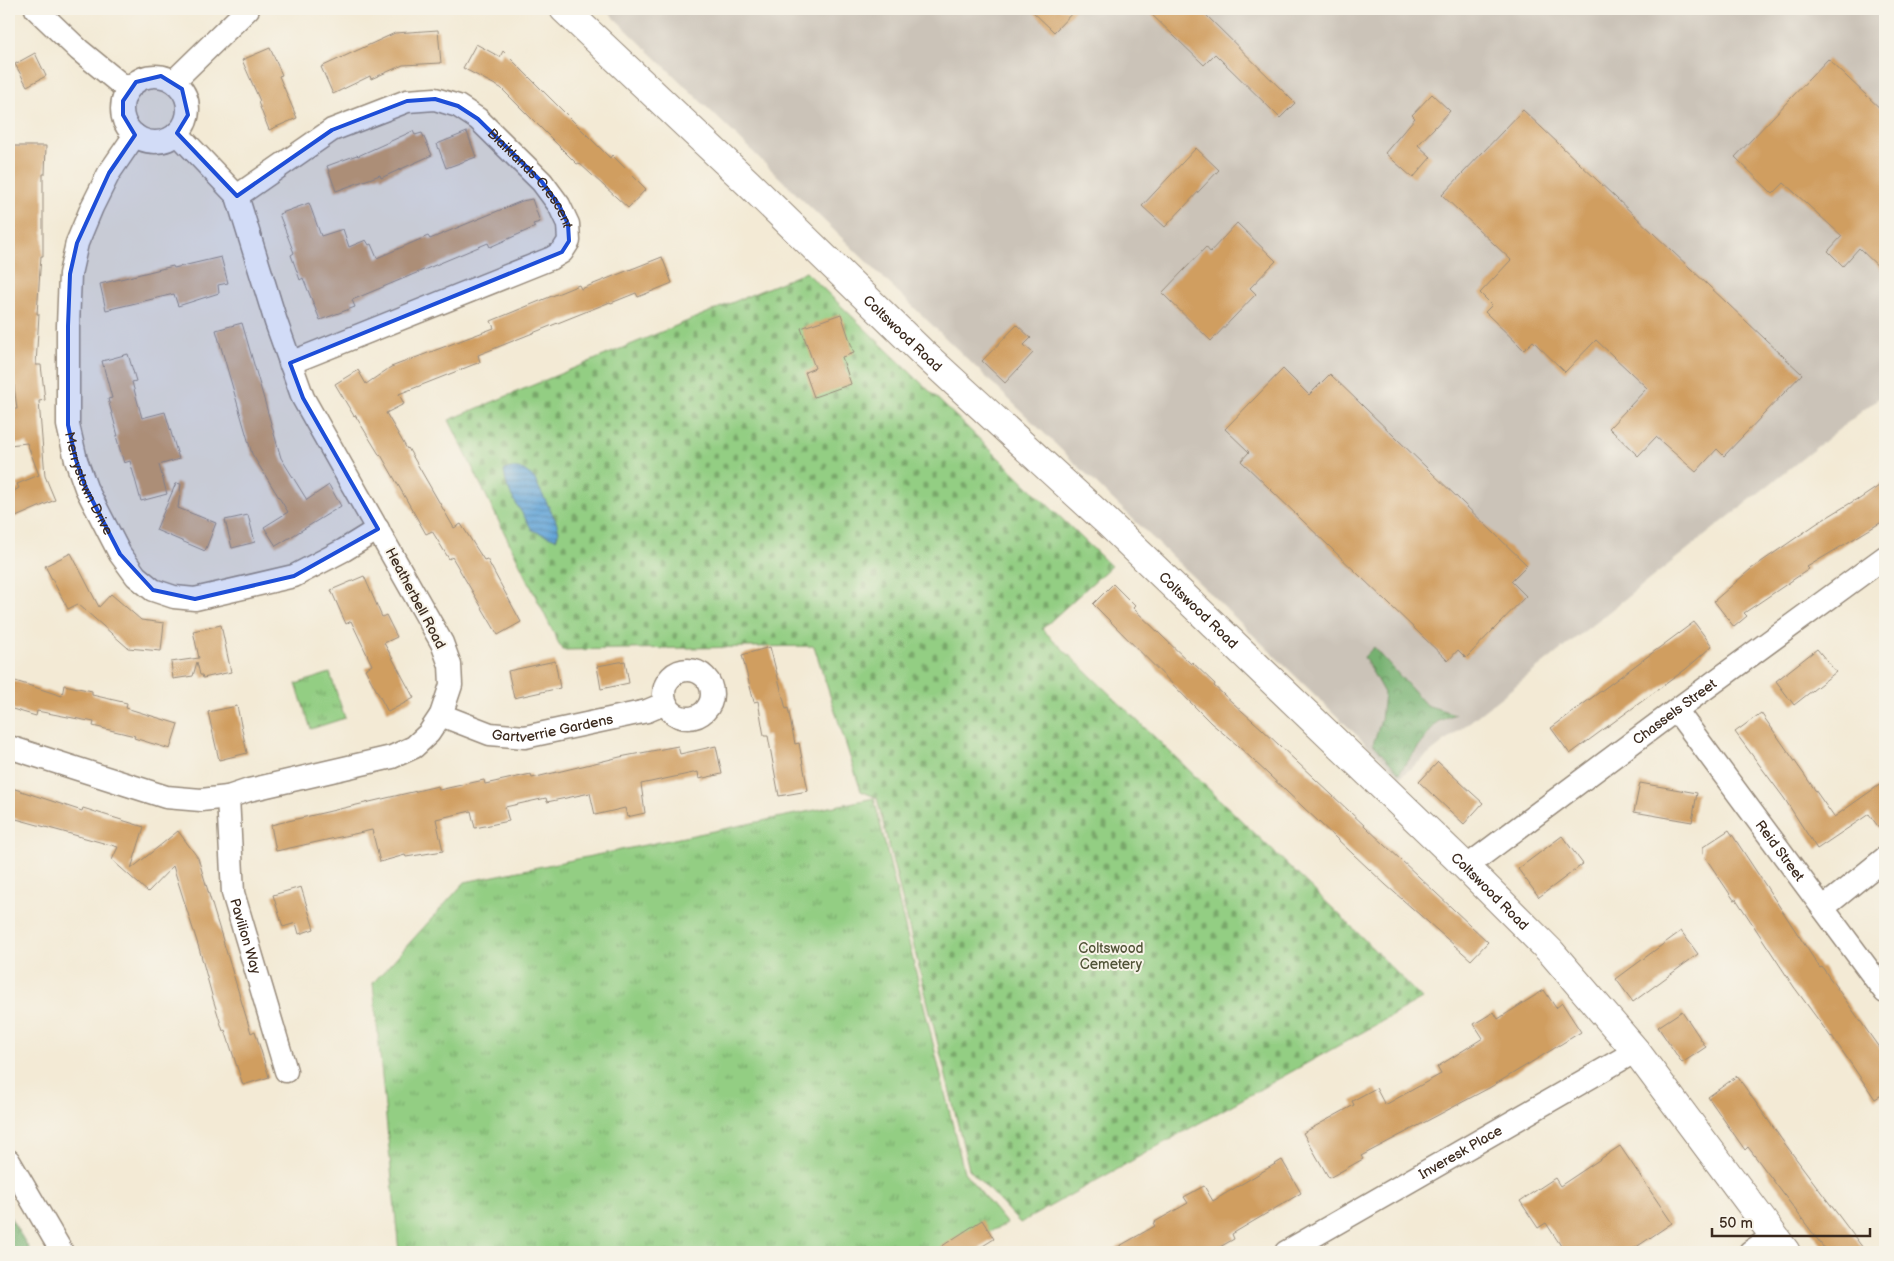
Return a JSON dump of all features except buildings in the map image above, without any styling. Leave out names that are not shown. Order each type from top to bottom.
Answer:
[{"type":"main road","name":"Coltswood Road","points":[[564,9],[748,183],[923,353],[1107,522],[1466,867],[1551,952],[1636,1051],[1780,1244]]},
{"type":"street","points":[[36,9],[79,50],[128,90]]},
{"type":"street","points":[[174,81],[248,9]]},
{"type":"street","points":[[161,76],[174,81],[182,89],[188,103],[188,115],[184,125],[169,139],[158,142],[146,140],[135,135],[123,115],[123,101],[128,90],[136,82],[147,77],[161,76]]},
{"type":"street","name":"Blaiklands Crescent","points":[[237,196],[332,130],[407,101],[435,99],[458,106],[478,119],[542,182],[559,205],[568,224],[569,241],[562,252],[552,258],[290,363]]},
{"type":"street","name":"Heatherbell Road","points":[[9,747],[166,797],[202,800],[228,797],[249,790],[392,758],[414,747],[429,734],[441,715],[451,686],[450,665],[442,643],[303,398],[237,196],[177,133]]},
{"type":"street","name":"Merrystown Drive","points":[[135,135],[109,173],[77,243],[70,274],[68,317],[67,392],[70,434],[76,460],[86,488],[120,554],[136,576],[153,590],[174,597],[194,599],[294,576],[344,550],[378,529]]},
{"type":"street","name":"Chassels Street","points":[[1466,867],[1885,557]]},
{"type":"street","name":"Gartverrie Gardens","points":[[441,715],[490,734],[525,737],[647,712],[666,703]]},
{"type":"street","name":"Reid Street","points":[[1676,710],[1885,992]]},
{"type":"street","name":"Pavilion Way","points":[[228,797],[233,893],[286,1071]]},
{"type":"street","points":[[1823,908],[1885,858]]},
{"type":"street","name":"Inveresk Place","points":[[1286,1252],[1636,1051]]},
{"type":"street","points":[[9,1161],[62,1252]]},
{"type":"street","points":[[1750,1252],[1780,1244]]},
{"type":"highlighted area","points":[[161,76],[182,89],[188,115],[177,133],[237,196],[332,130],[407,101],[435,99],[458,106],[478,119],[542,182],[559,205],[568,224],[569,241],[562,252],[290,363],[303,398],[378,529],[294,576],[195,599],[153,590],[120,554],[86,488],[76,460],[68,425],[68,326],[70,274],[77,243],[109,173],[135,135],[123,115],[123,101],[136,82]]},
{"type":"shaded area","points":[[605,9],[1885,9],[1885,393],[1400,777]]},
{"type":"green space","name":"Coltswood Cemetery","points":[[806,272],[1111,566],[1042,629],[1345,920],[1422,999],[1020,1223],[969,1169],[877,798],[861,791],[814,646],[562,650],[449,420]]},
{"type":"green space","points":[[1374,647],[1426,705],[1455,714],[1437,722],[1399,773],[1373,744],[1381,720],[1384,693],[1364,657]]},
{"type":"green space","points":[[330,673],[345,718],[311,729],[296,684]]},
{"type":"green space","points":[[874,798],[964,1172],[1007,1224],[941,1252],[399,1252],[373,983],[465,882]]},
{"type":"green space","points":[[9,1215],[31,1252],[9,1252]]},
{"type":"water","points":[[511,468],[524,470],[534,478],[556,521],[559,531],[556,539],[532,530],[511,495],[505,479],[504,470]]}]
